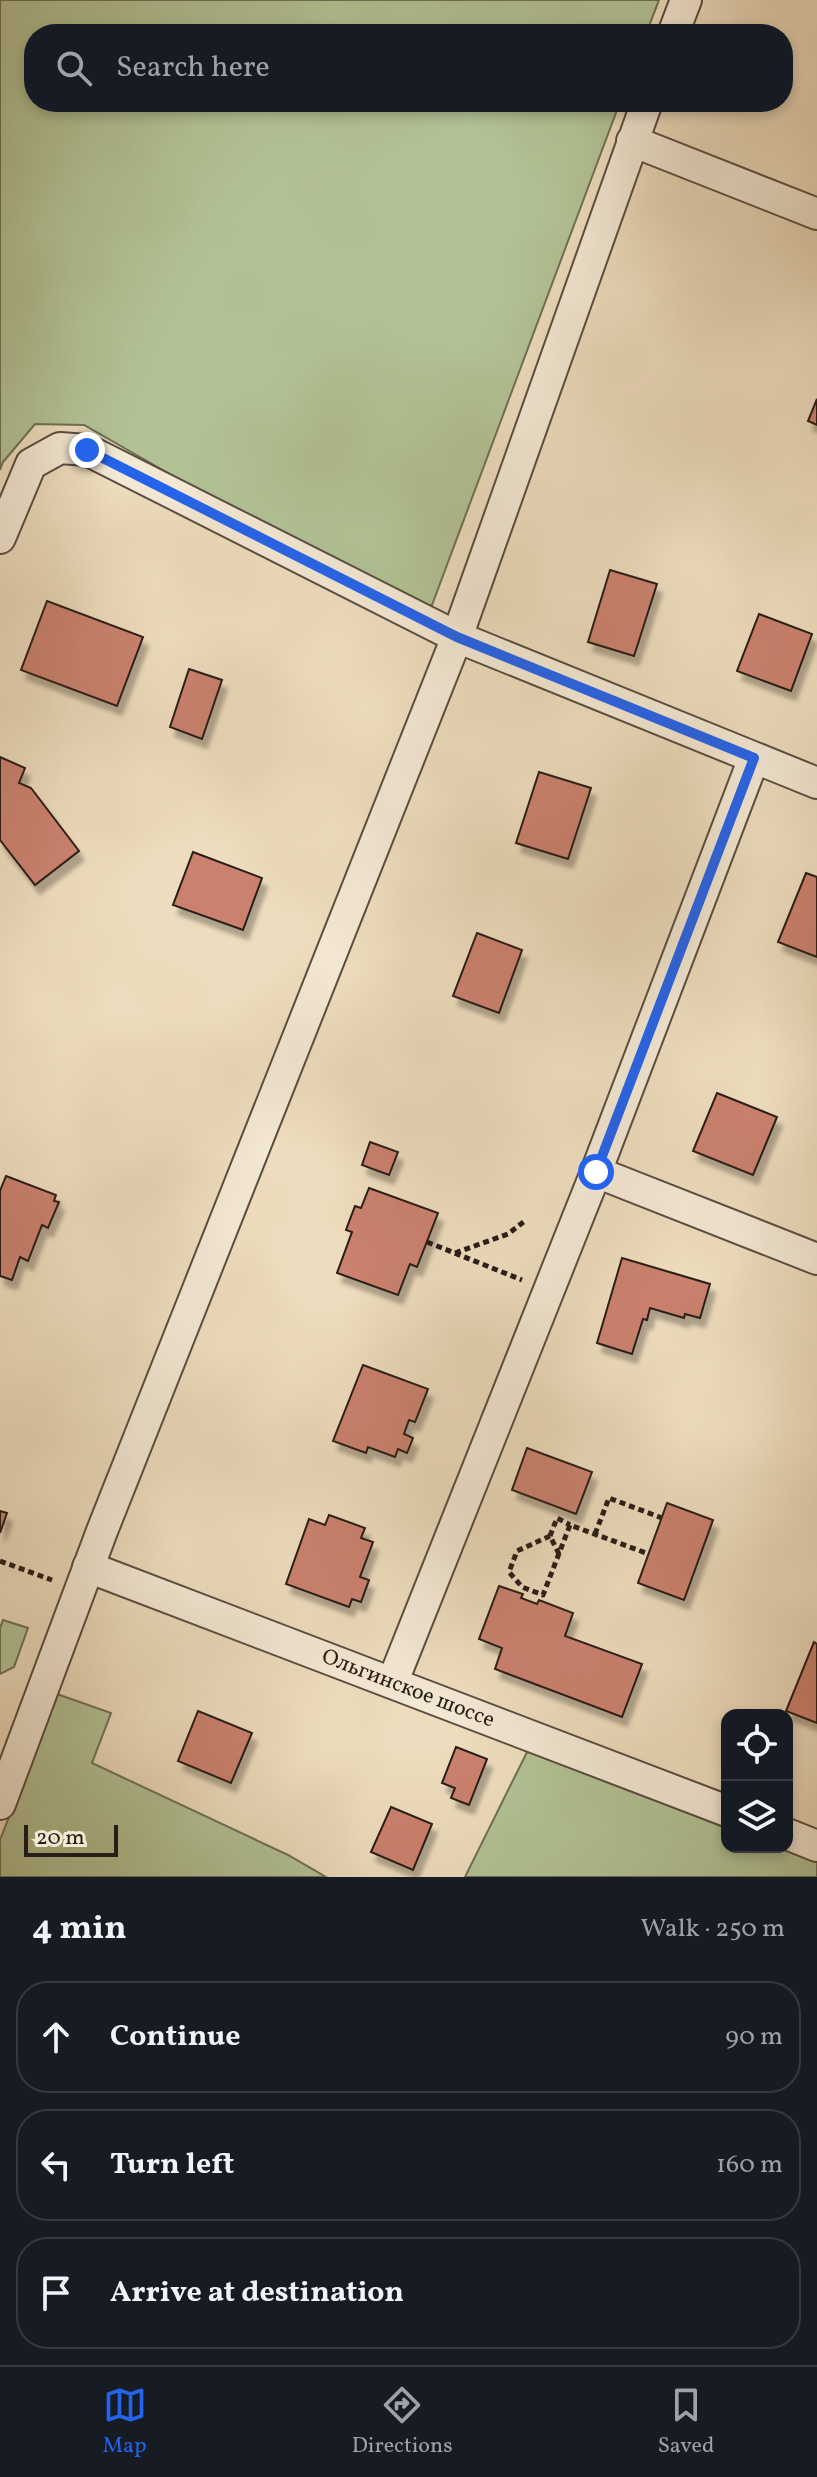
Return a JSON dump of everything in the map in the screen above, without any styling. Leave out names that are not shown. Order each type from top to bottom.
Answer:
[{"type":"street","points":[[677,24],[686,0]]},
{"type":"street","points":[[0,1804],[88,1567],[457,637],[643,112]]},
{"type":"street","points":[[632,141],[817,214]]},
{"type":"street","points":[[0,538],[31,464],[60,448],[87,450],[457,637],[817,783]]},
{"type":"street","points":[[393,1681],[596,1172],[754,758]]},
{"type":"street","points":[[596,1172],[817,1259]]},
{"type":"street","points":[[88,1567],[721,1809]]},
{"type":"street","name":"Ольгинское шоссе","points":[[88,1567],[721,1809]]},
{"type":"street","points":[[793,1836],[817,1846]]},
{"type":"path","points":[[455,1253],[508,1234],[526,1220]]},
{"type":"path","points":[[427,1242],[515,1277]]},
{"type":"path","points":[[595,1534],[609,1498],[662,1518]]},
{"type":"path","points":[[570,1525],[543,1595],[522,1587],[509,1572],[517,1551],[550,1536],[557,1518],[646,1553]]},
{"type":"path","points":[[550,1536],[559,1554]]},
{"type":"path","points":[[0,1561],[23,1569]]},
{"type":"green space","points":[[0,0],[659,0],[650,24],[24,24],[24,112],[616,112],[432,605],[400,606],[84,425],[35,424],[3,462],[0,470]]},
{"type":"green space","points":[[3,1620],[28,1628],[14,1667],[0,1674],[0,1628]]},
{"type":"green space","points":[[57,1694],[111,1713],[92,1763],[288,1855],[326,1877],[0,1877],[0,1840]]},
{"type":"green space","points":[[531,1744],[721,1822],[721,1853],[793,1851],[817,1861],[817,1877],[465,1877]]},
{"type":"building","points":[[817,399],[817,425],[808,421]]},
{"type":"building","points":[[610,570],[657,584],[634,656],[588,642]]},
{"type":"building","points":[[47,601],[143,637],[117,706],[21,670]]},
{"type":"building","points":[[759,614],[812,634],[791,691],[737,671]]},
{"type":"building","points":[[189,669],[222,680],[202,739],[170,727]]},
{"type":"building","points":[[0,757],[25,768],[19,783],[31,788],[79,851],[35,885],[0,840]]},
{"type":"building","points":[[539,772],[591,788],[568,859],[516,843]]},
{"type":"building","points":[[193,852],[262,878],[243,930],[173,905]]},
{"type":"building","points":[[806,873],[817,877],[817,957],[778,942]]},
{"type":"building","points":[[477,933],[522,950],[499,1013],[453,996]]},
{"type":"building","points":[[717,1093],[777,1117],[753,1175],[693,1151]]},
{"type":"building","points":[[370,1142],[398,1152],[389,1175],[362,1165]]},
{"type":"building","points":[[6,1176],[56,1195],[54,1201],[59,1202],[48,1228],[42,1225],[28,1261],[20,1257],[12,1280],[0,1276],[0,1191]]},
{"type":"building","points":[[369,1188],[438,1213],[417,1267],[410,1264],[398,1295],[337,1273],[352,1232],[346,1230],[355,1206],[361,1208]]},
{"type":"building","points":[[622,1258],[710,1284],[700,1318],[685,1314],[684,1318],[650,1308],[647,1320],[643,1319],[632,1354],[597,1343]]},
{"type":"building","points":[[363,1365],[428,1389],[415,1422],[409,1420],[404,1434],[413,1438],[407,1453],[398,1449],[395,1457],[368,1447],[366,1453],[333,1441]]},
{"type":"building","points":[[527,1448],[592,1472],[576,1514],[512,1490]]},
{"type":"building","points":[[667,1503],[713,1520],[684,1600],[638,1583]]},
{"type":"building","points":[[0,1511],[7,1513],[0,1533]]},
{"type":"building","points":[[329,1515],[365,1528],[361,1538],[373,1542],[360,1577],[369,1580],[361,1602],[352,1599],[349,1607],[286,1584],[309,1519],[325,1525]]},
{"type":"building","points":[[499,1586],[523,1594],[521,1598],[537,1604],[539,1600],[573,1613],[565,1636],[642,1664],[622,1717],[495,1669],[502,1648],[479,1639]]},
{"type":"building","points":[[814,1642],[817,1644],[817,1723],[793,1714],[793,1709],[787,1709]]},
{"type":"building","points":[[198,1711],[252,1733],[231,1783],[178,1761]]},
{"type":"building","points":[[456,1747],[487,1759],[469,1805],[451,1798],[455,1788],[442,1783]]},
{"type":"building","points":[[391,1807],[432,1824],[413,1870],[371,1852]]},
{"type":"route","points":[[87,450],[457,637],[754,758],[596,1172]]}]
